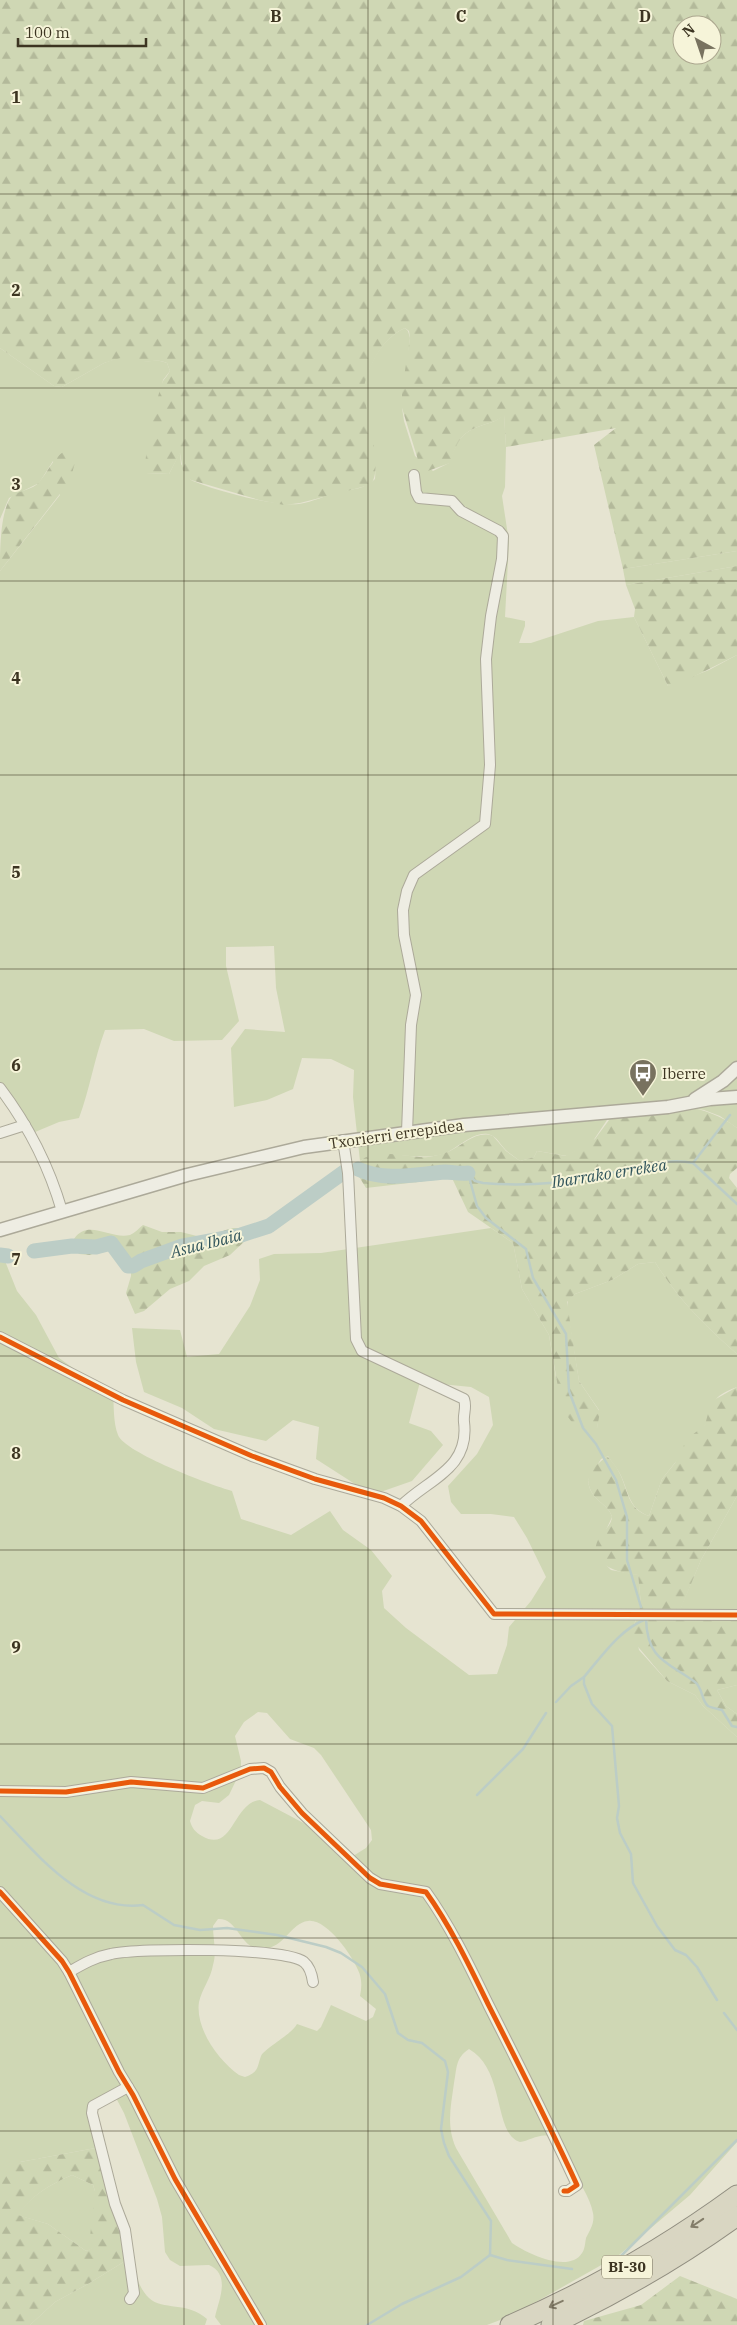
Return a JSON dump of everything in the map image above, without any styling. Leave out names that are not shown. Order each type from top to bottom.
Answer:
[{"type":"highway","name":"BI-30","points":[[510,2325],[566,2300],[623,2269],[669,2242],[737,2195]]},
{"type":"highway","name":"BI-30","points":[[551,2325],[652,2272],[737,2216]]},
{"type":"street","points":[[407,1132],[411,1025],[416,995],[404,935],[404,910],[407,891],[414,875],[485,824],[490,765],[486,659],[491,616],[502,560],[503,536],[499,531],[468,516],[452,501],[419,498],[416,492],[414,475]]},
{"type":"street","points":[[686,1103],[723,1081],[737,1068]]},
{"type":"street","points":[[723,1081],[725,1091],[735,1097]]},
{"type":"street","points":[[0,1088],[26,1125],[36,1144],[53,1183],[62,1211]]},
{"type":"street","name":"Txorierri errepidea","points":[[0,1230],[224,1164],[343,1140],[668,1107],[735,1097]]},
{"type":"street","points":[[0,1133],[26,1125]]},
{"type":"street","points":[[343,1140],[348,1173],[350,1245],[356,1339],[359,1347],[362,1351],[406,1374],[464,1400],[466,1406],[464,1420],[467,1432],[452,1466],[401,1506]]},
{"type":"street","points":[[0,1337],[123,1400],[274,1465],[384,1498],[401,1506],[421,1521],[494,1614],[737,1615]]},
{"type":"street","points":[[0,1791],[66,1792],[131,1782],[203,1788],[250,1769],[264,1768],[271,1772],[280,1787],[302,1813],[370,1878],[380,1884],[426,1892],[433,1902],[462,1952],[543,2112],[577,2185],[568,2191],[564,2191]]},
{"type":"street","points":[[0,1892],[62,1961],[69,1972],[175,2178],[261,2325]]},
{"type":"street","points":[[69,1972],[91,1960],[126,1951],[260,1952],[292,1956],[304,1962],[311,1972],[313,1982]]},
{"type":"street","points":[[128,2087],[93,2106],[92,2113],[115,2204],[125,2230],[134,2293],[130,2298]]},
{"type":"green space","points":[[0,0],[737,0],[737,551],[623,569],[594,445],[616,428],[506,447],[504,415],[496,421],[471,430],[466,434],[458,442],[450,463],[422,473],[402,408],[402,390],[410,338],[409,331],[405,328],[388,340],[378,353],[365,382],[365,400],[376,467],[374,478],[370,485],[300,503],[284,505],[259,500],[191,480],[183,471],[180,453],[169,474],[146,473],[146,455],[154,413],[160,388],[170,371],[167,363],[161,361],[135,362],[124,357],[104,363],[62,387],[54,386],[0,348]]},
{"type":"green space","points":[[405,328],[410,338],[402,408],[415,456],[433,471],[449,463],[458,442],[466,434],[500,418],[504,414],[506,447],[505,487],[502,496],[509,542],[505,617],[525,621],[519,643],[531,643],[598,621],[634,617],[668,686],[709,670],[737,655],[737,1128],[720,1116],[684,1106],[607,1120],[593,1141],[567,1156],[537,1151],[534,1157],[520,1161],[506,1150],[497,1139],[488,1134],[482,1134],[443,1154],[422,1157],[379,1155],[360,1161],[353,1097],[354,1070],[331,1059],[302,1058],[293,1089],[267,1100],[234,1107],[231,1048],[245,1029],[285,1032],[276,988],[274,946],[226,947],[226,966],[239,1021],[222,1040],[174,1041],[144,1029],[105,1030],[79,1118],[59,1122],[28,1135],[0,1098],[0,571],[60,495],[53,461],[39,483],[9,498],[0,519],[0,348],[54,386],[62,387],[104,363],[124,356],[140,362],[161,361],[167,363],[170,371],[163,380],[146,473],[169,474],[180,452],[181,464],[191,480],[244,497],[275,503],[299,504],[363,487],[375,479],[374,454],[364,405],[364,383],[375,357],[392,336]]},
{"type":"green space","points":[[70,449],[76,451],[77,455],[70,481],[0,571],[3,521],[8,502],[12,496],[36,485],[56,458]]},
{"type":"green space","points":[[737,551],[737,566],[626,585],[623,569]]},
{"type":"green space","points":[[737,566],[737,655],[679,684],[668,686],[634,617],[635,609],[626,585]]},
{"type":"green space","points":[[684,1106],[712,1114],[737,1128],[737,1168],[730,1174],[729,1178],[737,1188],[737,1354],[692,1311],[655,1262],[638,1264],[612,1280],[575,1294],[567,1302],[579,1381],[600,1412],[597,1428],[574,1425],[560,1399],[549,1335],[522,1289],[513,1243],[468,1212],[452,1178],[366,1188],[358,1175],[357,1166],[363,1159],[379,1154],[420,1157],[439,1155],[476,1136],[482,1135],[493,1136],[506,1151],[520,1161],[534,1157],[537,1151],[566,1156],[595,1139],[612,1116]]},
{"type":"green space","points":[[143,1225],[162,1232],[181,1232],[201,1237],[233,1228],[252,1228],[247,1239],[230,1255],[204,1266],[189,1281],[170,1289],[144,1311],[135,1314],[126,1293],[131,1276],[131,1268],[124,1265],[112,1247],[90,1255],[79,1254],[74,1248],[74,1239],[86,1230],[123,1236],[130,1235]]},
{"type":"green space","points":[[491,1228],[513,1243],[522,1289],[549,1335],[556,1378],[597,1428],[599,1410],[579,1381],[567,1307],[568,1300],[575,1294],[612,1280],[638,1264],[655,1262],[692,1311],[737,1354],[737,1387],[719,1396],[713,1404],[707,1423],[662,1479],[649,1516],[642,1513],[632,1503],[619,1472],[608,1456],[601,1459],[588,1480],[592,1493],[607,1508],[612,1517],[606,1530],[600,1559],[611,1570],[638,1575],[641,1604],[634,1625],[639,1650],[667,1681],[695,1695],[703,1706],[737,1737],[737,2142],[690,2195],[619,2255],[513,2315],[487,2325],[221,2325],[215,2317],[222,2288],[222,2281],[216,2269],[209,2265],[180,2266],[170,2260],[165,2252],[162,2217],[157,2199],[124,2113],[116,2098],[96,2107],[101,2147],[20,2162],[0,2162],[0,1257],[3,1256],[17,1291],[36,1315],[59,1358],[80,1373],[113,1392],[115,1425],[118,1435],[124,1442],[170,1468],[232,1491],[241,1519],[291,1535],[330,1511],[343,1530],[371,1550],[392,1576],[382,1591],[384,1608],[406,1628],[469,1675],[497,1674],[507,1645],[509,1627],[531,1601],[546,1577],[527,1538],[514,1517],[491,1514],[461,1514],[451,1502],[448,1486],[477,1454],[493,1425],[489,1397],[471,1387],[420,1382],[409,1423],[431,1431],[443,1445],[412,1481],[372,1495],[316,1459],[319,1427],[293,1420],[266,1441],[214,1429],[182,1408],[144,1392],[136,1362],[132,1328],[180,1330],[187,1357],[219,1354],[250,1306],[260,1280],[259,1259],[274,1254],[321,1253]],"holes":[[[258,1712],[267,1713],[290,1739],[314,1748],[321,1755],[371,1830],[372,1840],[366,1848],[353,1856],[313,1828],[260,1800],[251,1803],[244,1809],[227,1833],[220,1838],[212,1840],[194,1830],[190,1821],[195,1805],[202,1801],[219,1803],[229,1795],[241,1770],[241,1761],[235,1736],[244,1722]],[[218,1919],[224,1920],[230,1923],[250,1946],[265,1949],[279,1943],[301,1923],[308,1921],[323,1925],[338,1939],[355,1963],[361,1979],[360,1996],[376,2009],[373,2017],[366,2021],[331,2005],[321,2027],[317,2031],[297,2024],[289,2033],[263,2053],[257,2069],[253,2073],[245,2077],[239,2075],[223,2061],[210,2043],[204,2033],[199,2012],[200,1997],[214,1960],[213,1926]],[[469,2049],[481,2059],[489,2071],[506,2127],[512,2137],[520,2142],[539,2136],[550,2137],[560,2147],[584,2190],[592,2207],[593,2220],[583,2251],[576,2259],[568,2262],[547,2260],[527,2252],[512,2243],[456,2148],[451,2131],[451,2108],[457,2064],[464,2052]]]},
{"type":"green space","points":[[737,1387],[737,1496],[701,1560],[679,1613],[737,1615],[737,1685],[717,1690],[726,1706],[737,1714],[737,1737],[703,1706],[695,1695],[667,1681],[634,1642],[632,1632],[641,1604],[638,1575],[615,1570],[601,1562],[597,1556],[598,1540],[610,1524],[612,1517],[607,1508],[592,1493],[588,1480],[593,1468],[607,1456],[619,1472],[629,1498],[636,1509],[649,1516],[662,1479],[675,1463],[687,1439],[705,1425],[714,1400]]},
{"type":"green space","points":[[737,1496],[737,1615],[678,1614],[701,1560]]},
{"type":"green space","points":[[737,1685],[737,1714],[726,1706],[717,1690]]},
{"type":"green space","points":[[101,2147],[130,2258],[55,2302],[30,2325],[0,2325],[0,2162],[20,2162]],"holes":[[[72,2175],[93,2185],[95,2191],[90,2237],[96,2246],[86,2251],[48,2224],[18,2215],[42,2191]]]},
{"type":"green space","points":[[72,2175],[93,2185],[95,2191],[96,2247],[86,2251],[48,2224],[17,2215],[42,2191]]},
{"type":"green space","points":[[130,2258],[140,2285],[149,2298],[161,2304],[199,2313],[207,2319],[205,2325],[30,2325],[55,2302]]},
{"type":"green space","points":[[680,2276],[737,2299],[737,2325],[583,2325],[584,2321],[641,2305]]},
{"type":"waterway","name":"Ibarrako errekea","points":[[470,1176],[475,1181],[483,1183],[537,1184],[590,1178],[655,1163],[681,1161],[693,1163],[730,1115]]},
{"type":"waterway","points":[[693,1163],[737,1204]]},
{"type":"waterway","name":"Asua Ibaia","points":[[358,1169],[368,1173],[390,1176],[445,1172],[468,1173]]},
{"type":"waterway","name":"Asua Ibaia","points":[[34,1251],[72,1246],[96,1247],[111,1243],[128,1266],[133,1266],[141,1261],[182,1246],[241,1235],[269,1226],[344,1172]]},
{"type":"waterway","points":[[468,1173],[477,1206],[486,1218],[526,1249],[533,1278],[566,1334],[569,1391],[583,1428],[596,1444],[616,1480],[627,1517],[627,1560],[641,1607]]},
{"type":"waterway","name":"Asua Ibaia","points":[[0,1255],[8,1256]]},
{"type":"waterway","points":[[646,1619],[627,1630],[612,1644],[584,1677],[584,1684],[592,1704],[612,1726],[619,1806],[617,1818],[620,1833],[631,1854],[633,1883],[657,1926],[675,1950],[686,1955],[697,1967],[717,2000]]},
{"type":"waterway","points":[[646,1619],[647,1633],[655,1652],[668,1664],[695,1682],[708,1706],[722,1710],[732,1726],[737,1727]]},
{"type":"waterway","points":[[556,1702],[571,1686],[584,1677]]},
{"type":"waterway","points":[[477,1795],[523,1749],[546,1713]]},
{"type":"waterway","points":[[0,1816],[63,1878],[101,1900],[121,1905],[143,1905],[174,1925],[200,1930],[227,1928],[277,1935],[326,1947],[341,1953],[362,1967],[385,1994],[398,2033],[408,2040],[422,2043],[445,2061],[448,2072],[441,2129],[444,2143],[449,2156],[491,2221],[490,2255],[461,2277],[402,2304],[367,2325]]},
{"type":"waterway","points":[[724,2013],[737,2030]]},
{"type":"waterway","points":[[620,2257],[737,2140]]},
{"type":"waterway","points":[[490,2255],[507,2260],[572,2269]]},
{"type":"cycle path","points":[[0,1337],[123,1400],[252,1456],[315,1479],[384,1498],[401,1506],[421,1521],[494,1614],[737,1615]]},
{"type":"cycle path","points":[[0,1791],[66,1792],[131,1782],[203,1788],[250,1769],[264,1768],[271,1772],[280,1787],[302,1813],[370,1878],[380,1884],[426,1892],[444,1919],[467,1962],[577,2185],[568,2191],[564,2191]]},
{"type":"cycle path","points":[[0,1892],[62,1961],[69,1972],[175,2179],[261,2325]]},
{"type":"place","name":"Iberre","points":[[643,1097]]}]
